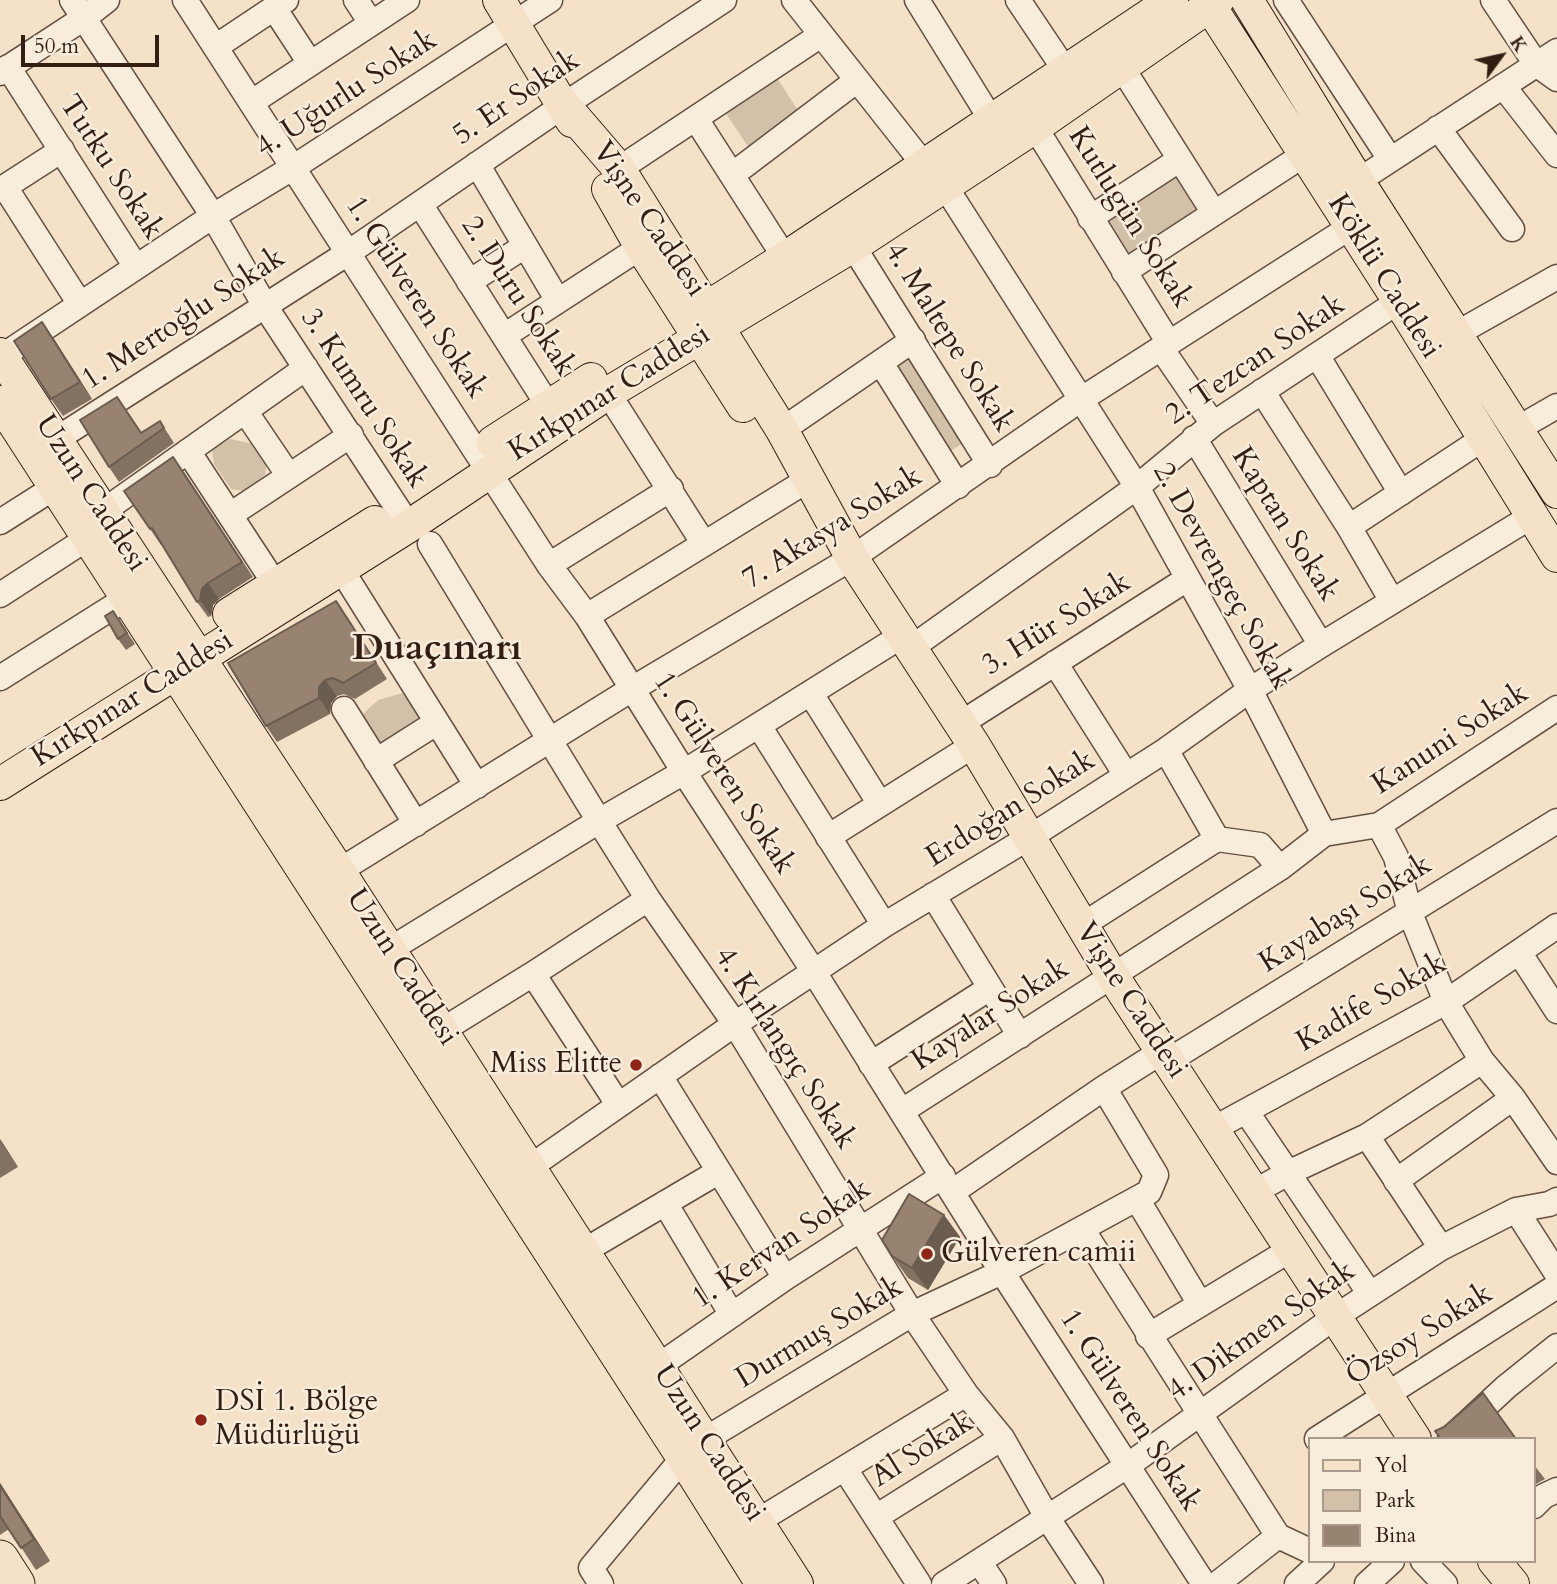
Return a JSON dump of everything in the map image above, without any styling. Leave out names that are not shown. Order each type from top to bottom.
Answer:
[{"type":"highway","points":[[0,1559],[16,1584]]},
{"type":"main road","name":"Kırkpınar Caddesi","points":[[0,758],[341,569],[413,526],[483,462],[555,415],[702,323],[853,246],[935,176],[992,121],[1172,0]]},
{"type":"main road","name":"Köklü Caddesi","points":[[1247,0],[1358,181],[1557,492]]},
{"type":"main road","name":"Kırkpınar Caddesi","points":[[555,415],[608,393],[785,258],[935,176],[1035,127],[1211,2]]},
{"type":"main road","name":"Köklü Caddesi","points":[[1211,2],[1557,556]]},
{"type":"main road","name":"Vişne Caddesi","points":[[507,12],[564,105],[641,247],[782,430],[852,558]]},
{"type":"main road","name":"Vişne Caddesi","points":[[564,105],[619,169],[777,458],[852,558],[967,734],[1164,1057],[1414,1437]]},
{"type":"main road","name":"Uzun Caddesi","points":[[1,356],[55,440],[127,598],[181,656],[339,871],[657,1367],[693,1449],[762,1584]]},
{"type":"main road","name":"Uzun Caddesi","points":[[0,402],[8,434],[55,487],[95,525],[693,1449],[758,1521],[797,1584]]},
{"type":"main road","name":"Kırkpınar Caddesi","points":[[0,784],[181,656],[275,584],[413,526]]},
{"type":"main road","points":[[1493,1563],[1503,1584]]},
{"type":"main road","points":[[1494,1563],[1513,1584]]},
{"type":"street","points":[[4,70],[78,9],[107,0]]},
{"type":"street","name":"1. Gülveren Sokak","points":[[186,0],[550,565],[587,616],[1002,1272],[1204,1584]]},
{"type":"street","points":[[356,0],[371,23]]},
{"type":"street","points":[[252,102],[407,0]]},
{"type":"street","name":"4. Uğurlu Sokak","points":[[1,356],[213,216],[293,167],[507,12],[550,0]]},
{"type":"street","name":"5. Er Sokak","points":[[348,253],[477,163],[724,0]]},
{"type":"street","name":"2. Devrengeç Sokak","points":[[794,0],[856,81],[935,176],[1137,487],[1250,690],[1324,834]]},
{"type":"street","points":[[917,0],[992,121]]},
{"type":"street","points":[[1018,0],[1065,70]]},
{"type":"street","points":[[1286,0],[1390,159]]},
{"type":"street","points":[[1493,0],[1536,64],[1557,79]]},
{"type":"street","points":[[217,46],[280,4],[310,63]]},
{"type":"street","name":"3. Kumru Sokak","points":[[78,9],[213,216],[265,306],[413,526]]},
{"type":"street","points":[[619,169],[821,35]]},
{"type":"street","points":[[1358,181],[1557,51]]},
{"type":"street","points":[[1121,66],[1214,213]]},
{"type":"street","name":"Tutku Sokak","points":[[4,70],[62,150],[136,267]]},
{"type":"street","points":[[732,175],[856,81]]},
{"type":"street","points":[[1503,86],[1557,155]]},
{"type":"street","points":[[696,118],[785,258]]},
{"type":"street","name":"Kutlugün Sokak","points":[[1035,127],[1124,272],[1165,346],[1203,431]]},
{"type":"street","points":[[1438,128],[1513,229]]},
{"type":"street","points":[[62,150],[2,189],[80,304]]},
{"type":"street","points":[[1124,272],[1305,154]]},
{"type":"street","points":[[1090,218],[1179,160]]},
{"type":"street","points":[[477,163],[558,301]]},
{"type":"street","name":"2. Duru Sokak","points":[[420,204],[555,415]]},
{"type":"street","name":"7. Akasya Sokak","points":[[339,871],[632,688],[852,558],[990,465],[1080,400],[1352,226]]},
{"type":"street","points":[[469,282],[525,246]]},
{"type":"street","name":"4. Maltepe Sokak","points":[[853,246],[990,465]]},
{"type":"street","points":[[504,335],[641,247]]},
{"type":"street","name":"1. Mertoğlu Sokak","points":[[55,440],[348,253]]},
{"type":"street","points":[[1456,334],[1557,277]]},
{"type":"street","name":"2. Tezcan Sokak","points":[[389,950],[811,694],[907,642],[1137,487],[1203,431],[1399,301]]},
{"type":"street","points":[[782,430],[913,340]]},
{"type":"street","points":[[1318,357],[1401,493]]},
{"type":"street","points":[[881,363],[958,486]]},
{"type":"street","points":[[0,595],[95,525],[188,451],[306,368]]},
{"type":"street","points":[[1262,391],[1349,527],[1392,601]]},
{"type":"street","points":[[608,393],[704,544]]},
{"type":"street","points":[[1517,429],[1557,406]]},
{"type":"street","points":[[244,411],[289,476]]},
{"type":"street","name":"Kaptan Sokak","points":[[1203,431],[1321,645]]},
{"type":"street","points":[[230,515],[351,435]]},
{"type":"street","points":[[1349,527],[1484,438]]},
{"type":"street","points":[[188,451],[275,584]]},
{"type":"street","points":[[587,616],[798,486]]},
{"type":"street","points":[[0,522],[55,487]]},
{"type":"street","points":[[550,565],[671,489]]},
{"type":"street","name":"Erdoğan Sokak","points":[[530,1167],[735,1024],[884,925],[1030,837],[1166,750],[1250,690],[1321,645],[1532,516]]},
{"type":"street","name":"4. Kırlangıç Sokak","points":[[413,526],[648,898],[735,1024],[912,1314],[967,1394],[1002,1438],[1047,1517],[1091,1584]]},
{"type":"street","points":[[341,569],[477,786]]},
{"type":"street","name":"3. Hür Sokak","points":[[828,836],[880,804],[1055,663],[1187,579]]},
{"type":"street","points":[[0,678],[127,598]]},
{"type":"street","points":[[1055,663],[1126,775]]},
{"type":"street","points":[[811,694],[880,804]]},
{"type":"street","name":"Kanuni Sokak","points":[[1379,825],[1557,708]]},
{"type":"street","points":[[344,709],[416,824]]},
{"type":"street","points":[[376,761],[436,723]]},
{"type":"street","points":[[759,726],[884,925]]},
{"type":"street","points":[[1166,750],[1217,839]]},
{"type":"street","name":"Kayabaşı Sokak","points":[[1164,1057],[1410,913],[1557,821]]},
{"type":"street","points":[[1324,834],[1379,825],[1396,857],[1410,913],[1446,1002],[1482,1061],[1513,1098],[1557,1162]]},
{"type":"street","name":"Kayalar Sokak","points":[[902,1111],[1280,868],[1324,834]]},
{"type":"street","points":[[1082,926],[1217,839],[1260,845],[1280,868]]},
{"type":"street","points":[[933,895],[1020,1036]]},
{"type":"street","points":[[441,1031],[648,898]]},
{"type":"street","name":"Kadife Sokak","points":[[1213,1129],[1446,1002],[1557,926]]},
{"type":"street","points":[[1519,952],[1557,1011]]},
{"type":"street","points":[[533,974],[618,1104]]},
{"type":"street","points":[[871,1064],[990,988]]},
{"type":"street","name":"1. Kervan Sokak","points":[[657,1367],[785,1278],[861,1230],[948,1184],[1104,1088],[1164,1057]]},
{"type":"street","points":[[1254,1192],[1367,1136],[1482,1061]]},
{"type":"street","points":[[660,1076],[785,1278]]},
{"type":"street","name":"Durmuş Sokak","points":[[601,1584],[592,1568],[693,1449],[912,1314],[1002,1272],[1149,1192],[1156,1175],[1104,1088]]},
{"type":"street","points":[[1396,1181],[1513,1098]]},
{"type":"street","points":[[1246,1111],[1370,1294]]},
{"type":"street","points":[[1367,1136],[1441,1248]]},
{"type":"street","points":[[584,1251],[718,1172]]},
{"type":"street","points":[[1137,1199],[1200,1304]]},
{"type":"street","name":"4. Dikmen Sokak","points":[[944,1584],[1127,1466],[1335,1317],[1441,1248],[1516,1210],[1557,1200]]},
{"type":"street","points":[[665,1203],[732,1315]]},
{"type":"street","points":[[1516,1210],[1557,1274]]},
{"type":"street","points":[[1082,1228],[1278,1536],[1308,1549]]},
{"type":"street","points":[[1148,1335],[1290,1250]]},
{"type":"street","name":"Özsoy Sokak","points":[[1321,1437],[1557,1286]]},
{"type":"street","points":[[1452,1437],[1506,1387],[1557,1346]]},
{"type":"street","points":[[758,1521],[967,1394]]},
{"type":"street","name":"Al Sokak","points":[[876,1517],[1002,1438]]},
{"type":"street","points":[[845,1469],[919,1584]]},
{"type":"street","points":[[1536,1504],[1544,1496],[1557,1490]]},
{"type":"street","points":[[1217,1584],[1278,1536]]},
{"type":"street","points":[[980,1563],[994,1584]]},
{"type":"street","points":[[1297,1584],[1320,1563]]},
{"type":"street","points":[[1367,1584],[1390,1563]]},
{"type":"street","points":[[1425,1563],[1445,1584]]},
{"type":"green space","points":[[777,78],[801,115],[749,148],[725,112]]},
{"type":"green space","points":[[1175,173],[1199,209],[1127,256],[1103,220]]},
{"type":"green space","points":[[912,349],[969,439],[946,454],[889,363]]},
{"type":"green space","points":[[230,439],[259,445],[267,461],[265,475],[244,491],[231,489],[214,464],[212,450]]},
{"type":"green space","points":[[403,693],[420,720],[381,746],[361,716],[378,700]]},
{"type":"building","points":[[42,322],[80,382],[51,399],[14,341]]},
{"type":"building","points":[[117,397],[141,433],[160,421],[164,428],[109,467],[80,420]]},
{"type":"building","points":[[173,457],[242,562],[208,583],[202,589],[197,602],[152,528],[150,529],[124,491]]},
{"type":"building","points":[[336,601],[376,663],[343,683],[333,678],[325,680],[319,687],[319,698],[266,726],[228,663]]},
{"type":"building","points":[[113,611],[127,633],[118,639],[105,616]]},
{"type":"building","points":[[909,1194],[944,1215],[912,1268],[892,1256],[882,1240]]},
{"type":"building","points":[[1483,1393],[1515,1437],[1440,1437],[1435,1431],[1444,1427]]},
{"type":"building","points":[[0,1485],[34,1539],[21,1548],[0,1516]]},
{"type":"place","name":"Miss Elitte","points":[[636,1065]]},
{"type":"place","name":"Gülveren camii","points":[[927,1254]]},
{"type":"place","name":"DSİ 1. Bölge Müdürlüğü","points":[[201,1420]]},
{"type":"district","name":"Duaçınarı","points":[[437,650]]}]
